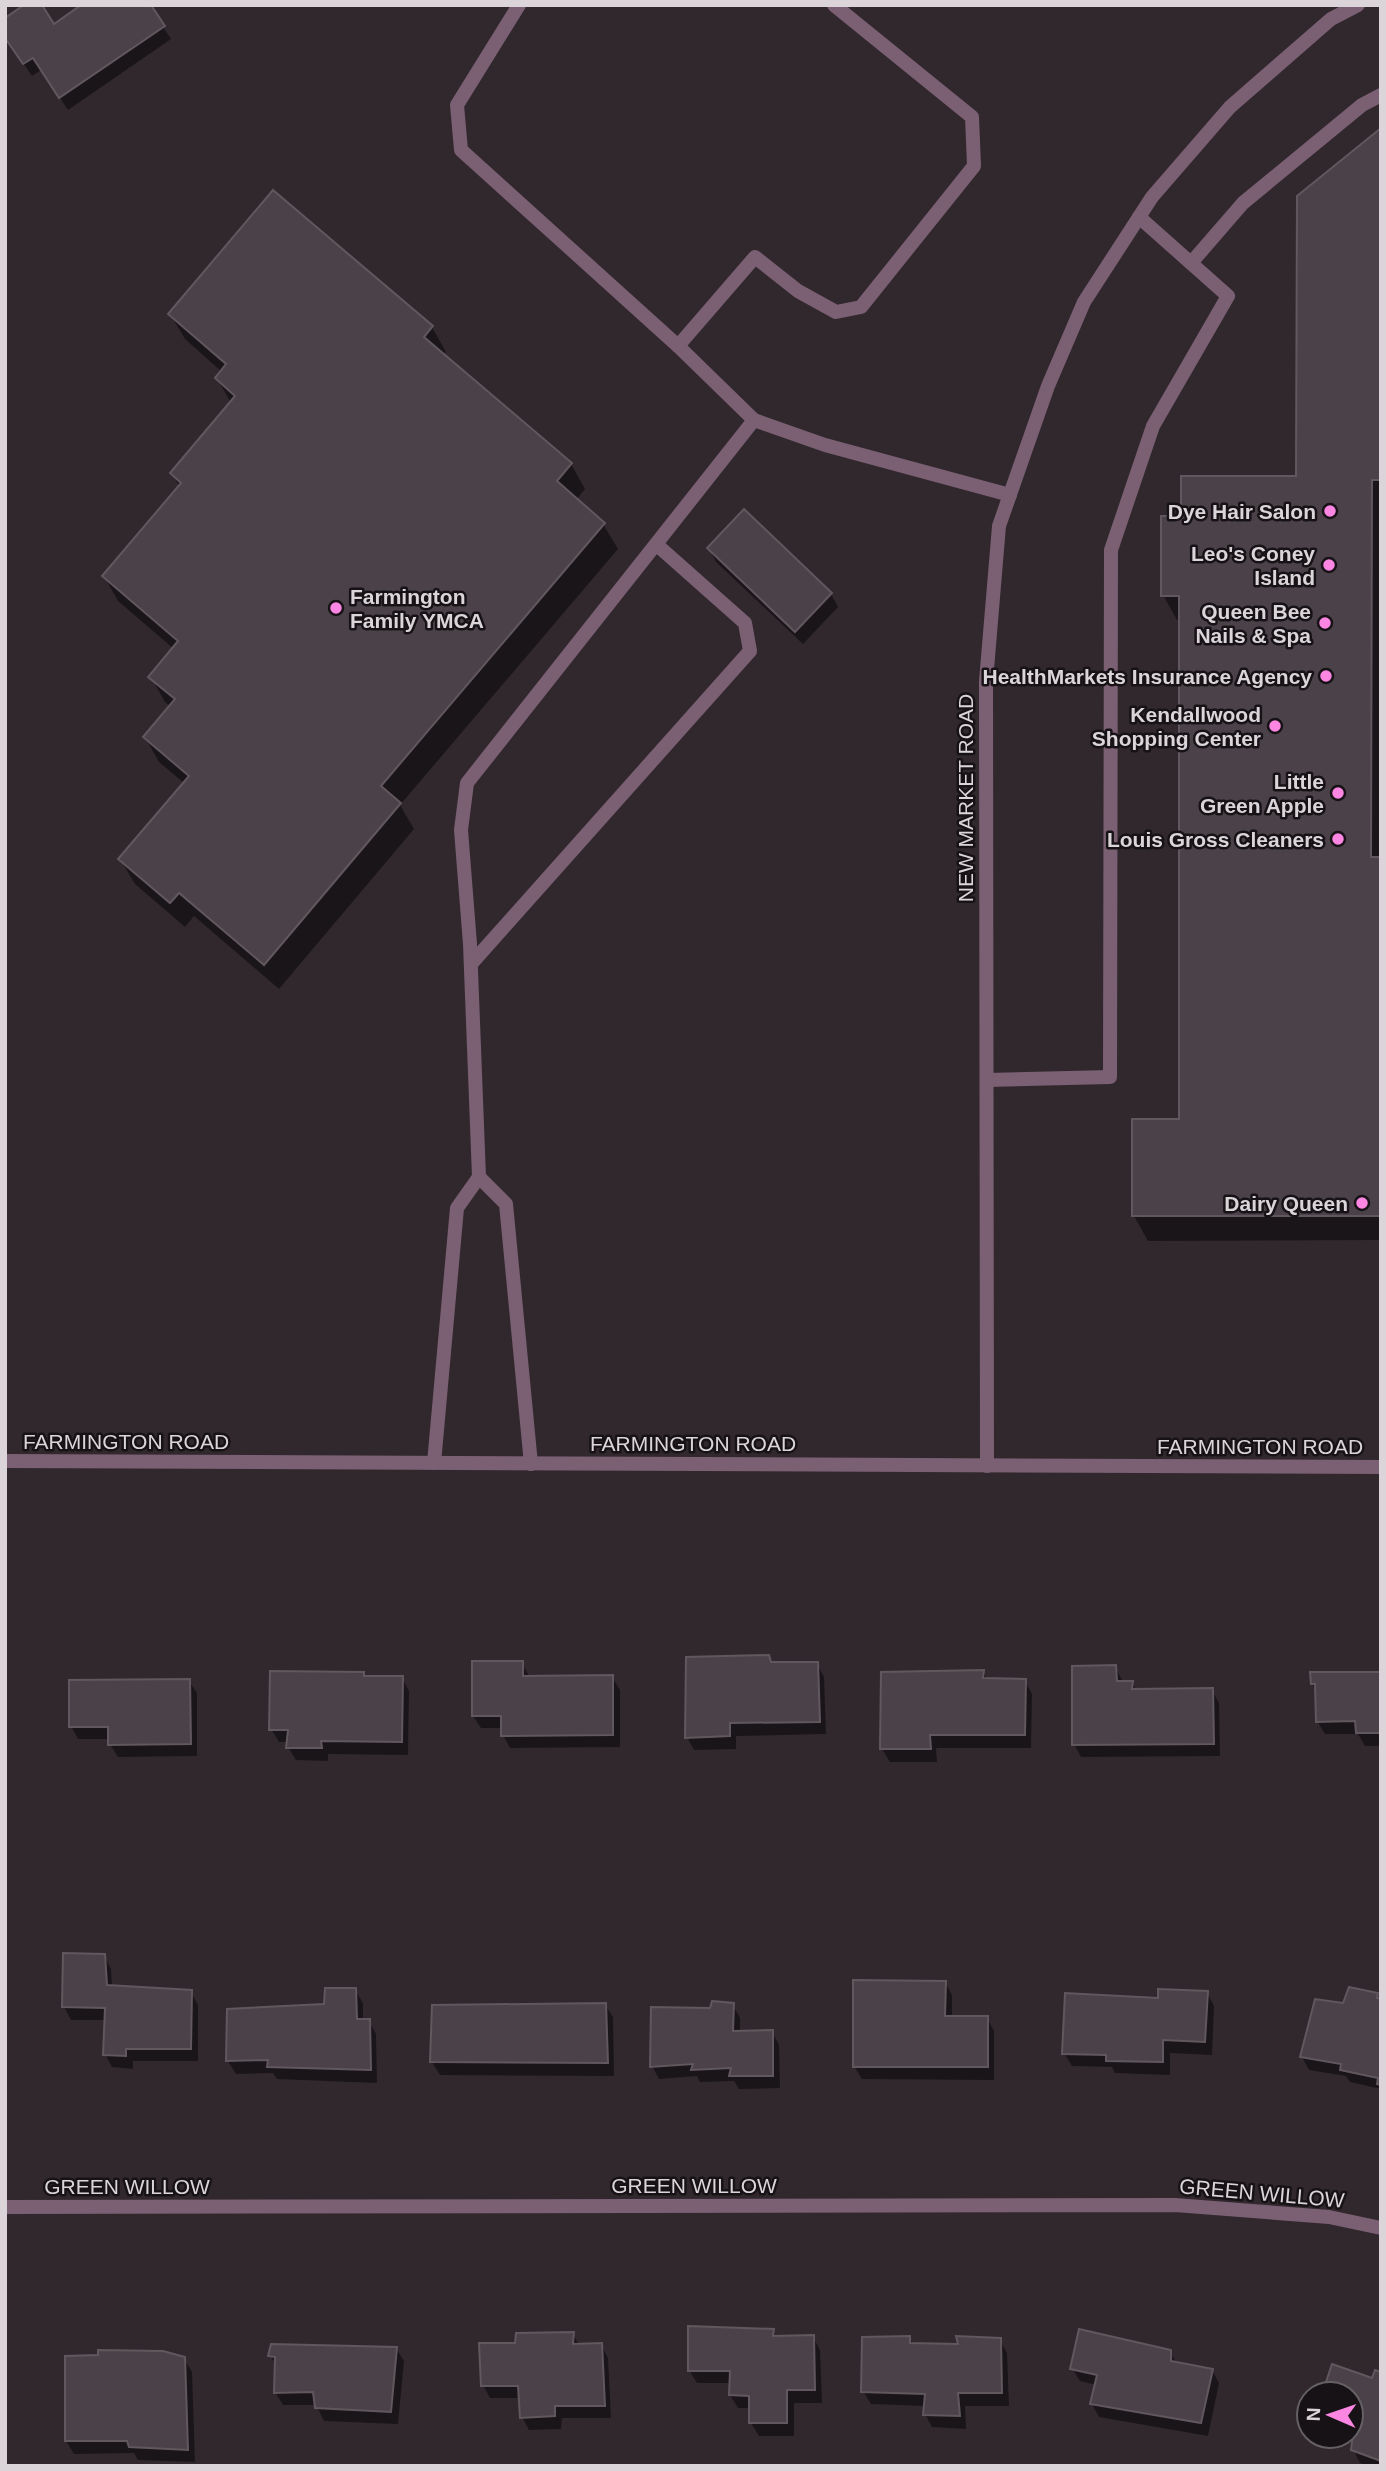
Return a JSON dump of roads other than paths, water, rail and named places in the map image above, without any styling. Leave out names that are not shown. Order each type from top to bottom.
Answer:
[{"type":"street","points":[[519,5],[457,105],[461,150],[678,346],[754,420],[825,444],[1010,495]]},
{"type":"street","points":[[678,346],[755,257],[798,291],[836,312],[861,307],[974,166],[972,117],[834,5]]},
{"type":"street","name":"NEW MARKET ROAD","points":[[987,1466],[986,681],[999,526],[1048,386],[1084,302],[1152,197],[1230,107],[1331,19],[1358,5]]},
{"type":"street","points":[[1191,263],[1243,203],[1362,105],[1381,95]]},
{"type":"street","points":[[987,1080],[1110,1077],[1111,550],[1153,426],[1228,296],[1139,217]]},
{"type":"street","points":[[434,1463],[457,1208],[479,1177],[471,964],[461,830],[467,783],[754,420]]},
{"type":"street","points":[[471,964],[750,651],[745,623],[657,545]]},
{"type":"street","points":[[479,1177],[506,1204],[531,1464]]},
{"type":"street","name":"FARMINGTON ROAD","points":[[5,1461],[1381,1467]]},
{"type":"street","name":"GREEN WILLOW","points":[[5,2207],[1175,2206],[1329,2217],[1381,2228]]},
{"type":"place","name":"Dye Hair Salon","points":[[1330,511]]},
{"type":"place","name":"Leo's Coney Island","points":[[1329,565]]},
{"type":"place","name":"Farmington Family YMCA","points":[[336,608]]},
{"type":"place","name":"Queen Bee Nails & Spa","points":[[1325,623]]},
{"type":"place","name":"HealthMarkets Insurance Agency","points":[[1326,676]]},
{"type":"place","name":"Kendallwood Shopping Center","points":[[1275,726]]},
{"type":"place","name":"Little Green Apple","points":[[1338,793]]},
{"type":"place","name":"Louis Gross Cleaners","points":[[1338,839]]},
{"type":"place","name":"Dairy Queen","points":[[1362,1203]]}]
